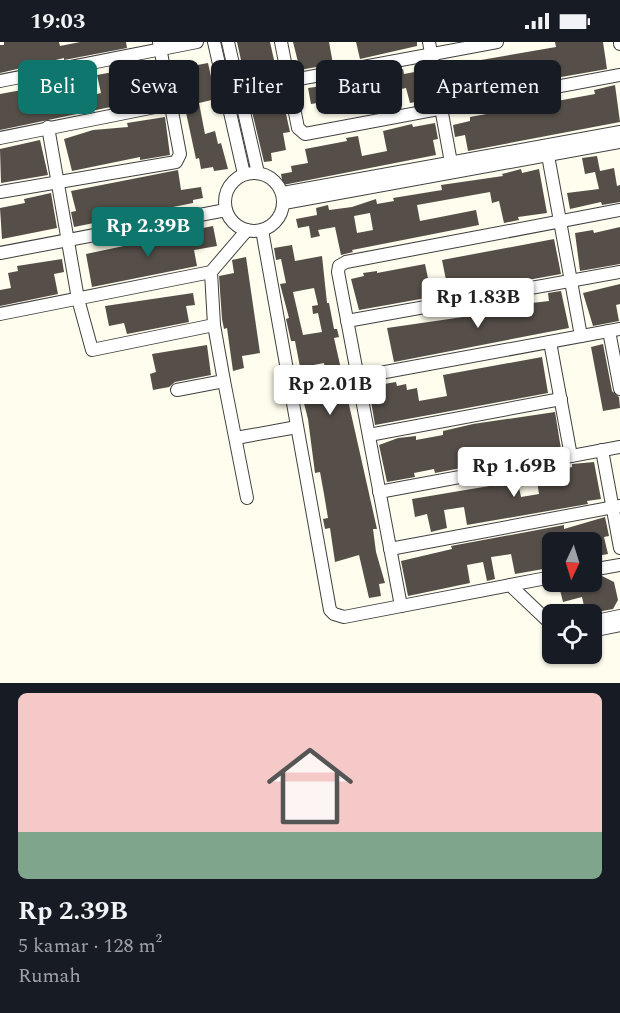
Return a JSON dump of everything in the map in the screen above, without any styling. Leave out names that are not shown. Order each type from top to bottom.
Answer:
[{"type":"street","points":[[0,81],[160,46],[197,42]]},
{"type":"street","points":[[214,42],[244,174]]},
{"type":"street","points":[[228,42],[258,173]]},
{"type":"street","points":[[281,42],[284,60]]},
{"type":"street","points":[[304,77],[430,48],[497,42]]},
{"type":"street","points":[[561,86],[620,75]]},
{"type":"street","points":[[0,138],[117,114]]},
{"type":"street","points":[[0,192],[177,162],[180,154],[172,114]]},
{"type":"street","points":[[295,114],[298,128],[305,134],[414,114]]},
{"type":"street","points":[[442,114],[452,168]]},
{"type":"street","points":[[48,127],[78,299],[92,350],[214,326]]},
{"type":"street","points":[[283,198],[547,150],[620,132]]},
{"type":"street","points":[[547,150],[620,142]]},
{"type":"street","points":[[547,150],[581,336]]},
{"type":"street","points":[[258,173],[273,179],[283,198],[277,220],[262,230],[247,230],[234,223],[226,210],[228,189],[244,174],[258,173]]},
{"type":"street","points":[[0,253],[226,210]]},
{"type":"street","points":[[401,606],[338,272],[339,266],[346,262],[620,210]]},
{"type":"street","points":[[0,314],[211,272],[247,230]]},
{"type":"street","points":[[262,230],[301,492]]},
{"type":"street","points":[[211,272],[214,326],[247,498]]},
{"type":"street","points":[[348,321],[620,272]]},
{"type":"street","points":[[358,377],[614,330],[620,388]]},
{"type":"street","points":[[550,342],[571,456]]},
{"type":"street","points":[[177,390],[224,381]]},
{"type":"street","points":[[369,435],[561,399]]},
{"type":"street","points":[[236,438],[293,428]]},
{"type":"street","points":[[293,428],[330,610],[333,614],[345,616],[542,579]]},
{"type":"street","points":[[379,492],[620,447]]},
{"type":"street","points":[[602,450],[616,507],[620,548]]},
{"type":"street","points":[[390,549],[616,507]]},
{"type":"street","points":[[602,568],[620,565]]},
{"type":"street","points":[[516,584],[542,606]]},
{"type":"street","points":[[516,584],[542,614]]},
{"type":"street","points":[[602,620],[620,616]]},
{"type":"street","points":[[602,629],[620,625]]},
{"type":"building","points":[[4,42],[59,42],[60,46],[80,42],[126,42],[127,48],[64,60],[64,58],[18,60],[18,69],[0,73],[0,45],[4,45]]},
{"type":"building","points":[[237,42],[270,42],[274,60],[241,60]]},
{"type":"building","points":[[293,42],[329,42],[332,60],[316,60],[316,67],[304,69],[304,60],[298,60]]},
{"type":"building","points":[[356,42],[417,42],[417,46],[360,59]]},
{"type":"building","points":[[555,42],[603,42],[607,69],[561,77],[561,60],[481,60],[556,47]]},
{"type":"building","points":[[208,63],[211,76],[211,100],[199,103],[199,65]]},
{"type":"building","points":[[402,69],[404,74],[414,72],[414,102],[410,103],[406,88],[402,89]]},
{"type":"building","points":[[109,73],[109,107],[97,110],[97,94],[101,93],[97,75]]},
{"type":"building","points":[[615,85],[620,122],[468,151],[465,135],[455,137],[453,125],[470,121],[470,117],[486,114],[561,114],[561,100],[595,94],[594,90]]},
{"type":"building","points":[[316,87],[316,103],[311,104],[308,88]]},
{"type":"building","points":[[18,91],[18,114],[77,114],[0,130],[0,94]]},
{"type":"building","points":[[199,103],[205,134],[215,131],[228,169],[214,171],[213,167],[201,169],[199,158],[196,159],[186,114],[199,114]]},
{"type":"building","points":[[253,114],[286,114],[290,132],[283,133],[286,150],[271,153],[272,161],[264,162]]},
{"type":"building","points":[[165,117],[170,155],[140,160],[140,157],[72,171],[64,139],[93,130],[128,127],[127,123]]},
{"type":"building","points":[[435,123],[438,139],[433,140],[436,155],[283,185],[281,174],[292,172],[291,166],[308,163],[305,149],[347,141],[346,138],[358,136],[362,156],[387,151],[383,131],[412,124],[413,127]]},
{"type":"building","points":[[40,140],[48,175],[1,183],[0,149]]},
{"type":"building","points":[[597,156],[600,171],[614,168],[617,186],[620,185],[620,202],[602,205],[601,202],[570,209],[567,193],[599,189],[595,172],[585,174],[582,158]]},
{"type":"building","points":[[521,169],[522,173],[539,169],[547,213],[518,217],[519,220],[504,223],[499,201],[492,203],[490,192],[417,205],[420,221],[476,210],[479,225],[352,250],[353,252],[341,255],[335,227],[318,230],[320,236],[311,238],[309,226],[298,228],[296,219],[317,215],[316,208],[328,205],[329,210],[352,207],[376,199],[377,204],[394,201],[393,198],[442,190],[441,185],[503,176],[502,174]],"holes":[[[370,213],[373,230],[357,233],[354,216]]]},
{"type":"building","points":[[178,170],[181,190],[201,187],[203,198],[193,200],[193,203],[74,227],[71,212],[76,211],[71,191]]},
{"type":"building","points":[[51,193],[57,228],[2,239],[0,208],[25,203],[24,199]]},
{"type":"building","points":[[213,226],[217,246],[194,250],[197,266],[92,287],[86,254],[152,240],[153,243],[183,237],[183,234],[193,232],[193,230]]},
{"type":"building","points":[[620,227],[620,264],[580,271],[575,233],[593,230],[594,233]]},
{"type":"building","points":[[554,239],[561,274],[359,310],[351,279],[364,276],[363,273],[377,271],[377,273],[425,264],[429,283],[446,280],[442,260]]},
{"type":"building","points":[[292,245],[295,261],[322,256],[327,303],[329,303],[334,329],[337,329],[339,337],[334,338],[377,529],[373,529],[376,552],[385,583],[379,584],[381,596],[369,598],[359,555],[335,562],[330,528],[325,529],[323,519],[328,518],[320,472],[315,473],[308,419],[295,368],[300,367],[295,341],[291,341],[286,319],[289,318],[280,284],[286,283],[281,259],[276,260],[274,248]],"holes":[[[314,288],[318,305],[312,306],[313,314],[318,313],[322,332],[303,335],[293,292]],[[324,363],[328,389],[313,392],[308,366]]]},
{"type":"building","points":[[246,257],[260,353],[242,356],[244,368],[233,371],[227,328],[224,329],[222,319],[219,276],[234,273],[232,260]]},
{"type":"building","points":[[62,259],[64,272],[54,274],[58,294],[0,306],[0,290],[11,288],[8,273],[18,271],[17,266]]},
{"type":"building","points":[[620,284],[620,304],[616,305],[619,321],[593,326],[583,293]]},
{"type":"building","points":[[561,291],[569,328],[394,362],[387,328],[463,317],[462,314],[486,308],[487,314],[524,307],[523,304],[549,301],[548,293]]},
{"type":"building","points":[[193,293],[195,305],[186,306],[189,322],[127,334],[124,323],[109,326],[105,306]]},
{"type":"building","points":[[603,344],[612,391],[619,397],[620,408],[603,411],[591,347]]},
{"type":"building","points":[[207,345],[211,375],[175,382],[169,387],[153,390],[150,374],[156,372],[152,354]]},
{"type":"building","points":[[542,357],[548,393],[375,425],[369,389],[379,387],[378,385],[396,382],[397,386],[406,384],[407,390],[417,388],[419,401],[447,396],[443,375]]},
{"type":"building","points":[[555,412],[561,449],[435,473],[434,469],[414,473],[415,477],[387,482],[379,445],[398,438],[416,436],[416,440],[443,435],[443,431],[473,424]]},
{"type":"building","points":[[594,462],[601,499],[587,501],[588,504],[467,525],[464,507],[444,510],[447,528],[431,532],[427,514],[415,517],[412,499],[507,483],[506,480],[517,478],[521,497],[539,494],[536,475],[572,467],[572,464]]},
{"type":"building","points":[[605,517],[609,536],[604,537],[608,554],[602,555],[602,532],[542,532],[542,569],[515,574],[511,554],[491,557],[495,579],[487,581],[483,562],[467,565],[470,583],[408,596],[401,561],[452,549],[451,546],[564,525],[564,529]]},
{"type":"building","points":[[602,576],[614,582],[618,600],[613,609],[602,611],[602,604],[584,604],[582,597],[563,602],[560,592],[602,592]]}]
